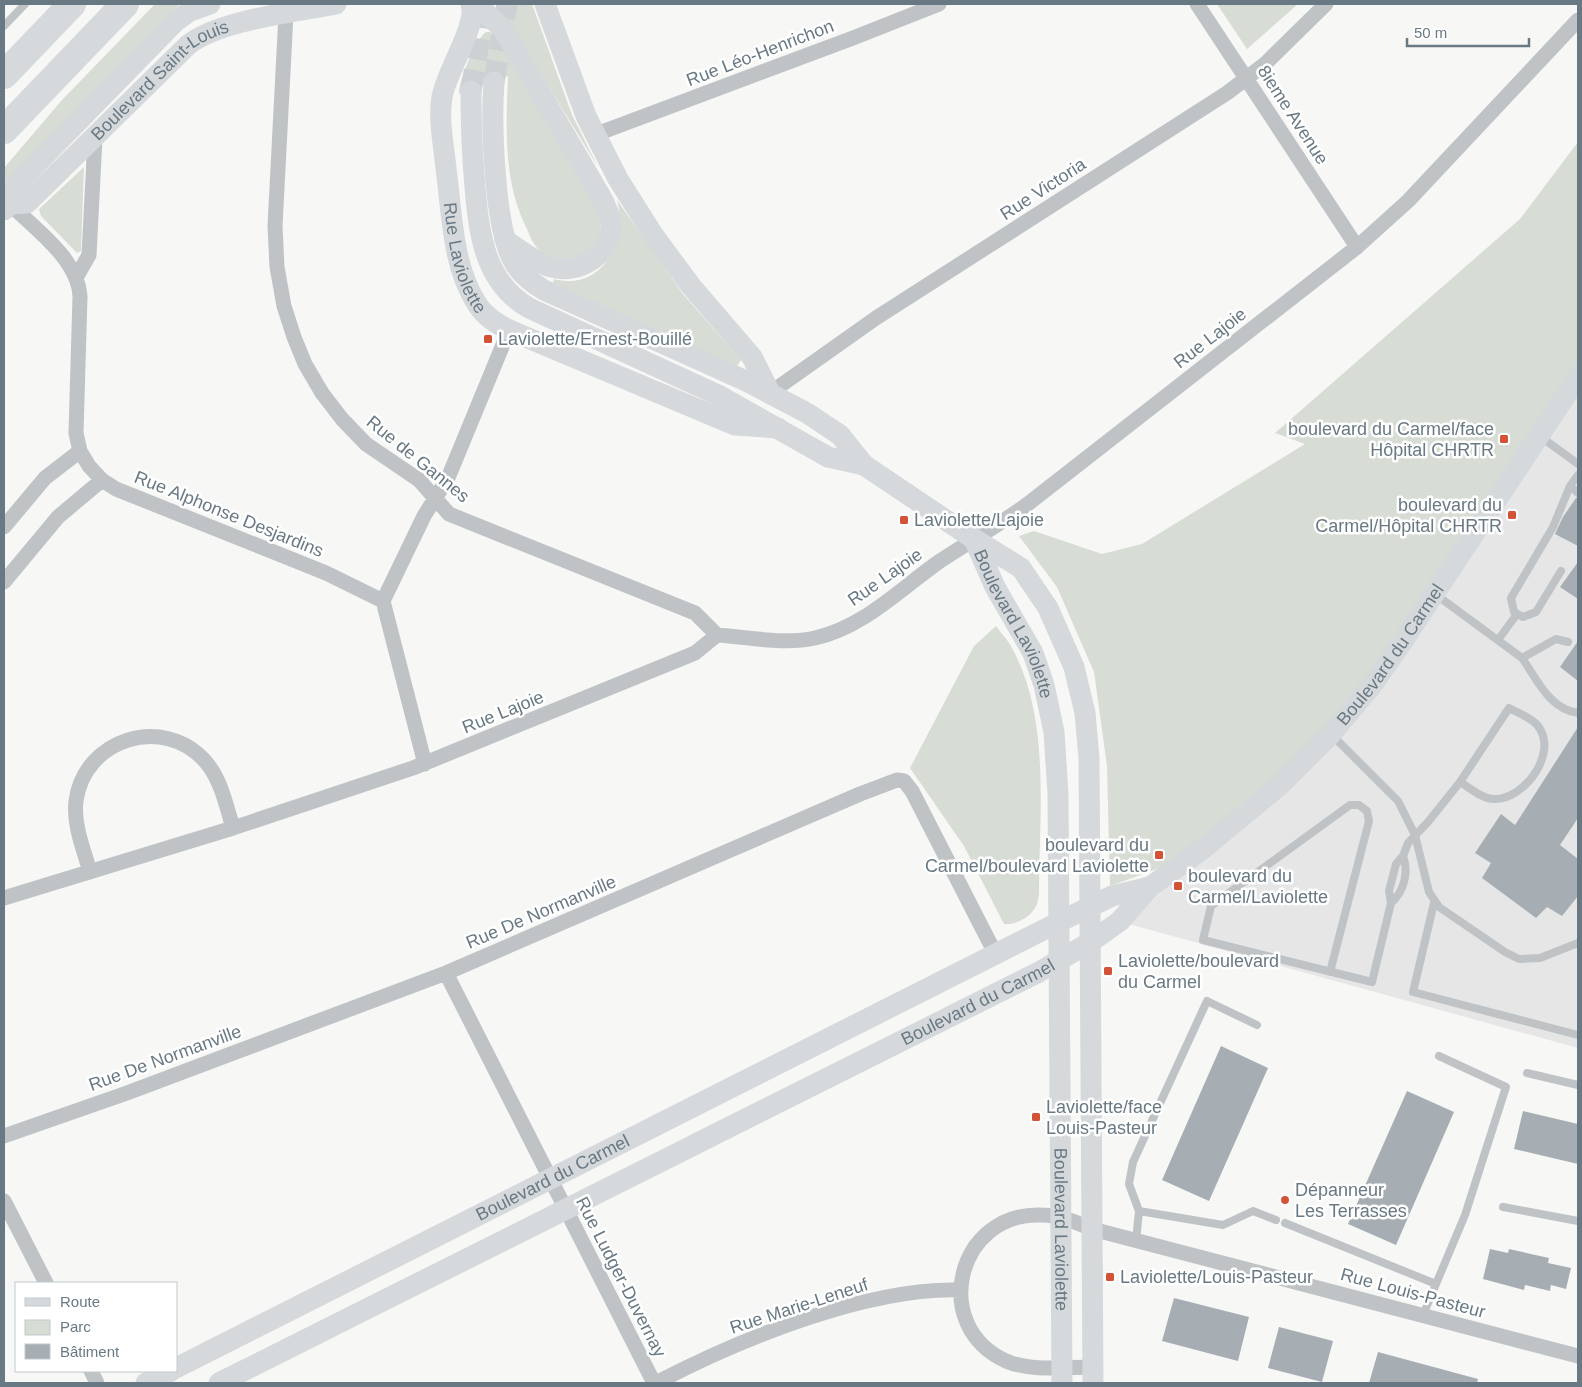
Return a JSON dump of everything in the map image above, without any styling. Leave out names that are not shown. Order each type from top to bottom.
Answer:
[{"type":"highway","points":[[5,73],[72,4]]},
{"type":"highway","points":[[4,130],[125,4]]},
{"type":"street","name":"Boulevard Saint-Louis","points":[[7,207],[14,187],[176,21],[190,11],[210,4]]},
{"type":"street","name":"Boulevard Saint-Louis","points":[[7,207],[27,203],[95,138],[188,44],[201,35],[223,27],[336,4]]},
{"type":"street","points":[[545,4],[562,57],[594,135],[618,180],[654,236],[704,303],[752,357],[770,393]]},
{"type":"street","name":"Rue Léo-Henrichon","points":[[594,135],[939,4]]},
{"type":"street","name":"8ieme Avenue","points":[[1196,4],[1357,247]]},
{"type":"street","name":"Rue Victoria","points":[[770,393],[876,318],[1214,102],[1265,64],[1326,4]]},
{"type":"street","points":[[472,6],[487,14],[502,29],[600,195],[610,217],[610,234],[603,249],[586,264],[573,268],[558,269],[546,265],[505,240]]},
{"type":"street","name":"Rue Laviolette","points":[[472,6],[468,28],[448,77],[442,98],[446,168],[460,263],[466,284],[482,311],[490,319],[509,330],[735,425],[778,428]]},
{"type":"street","name":"Rue de Gannes","points":[[286,14],[275,226],[277,267],[289,324],[308,371],[342,419],[366,444],[419,480],[452,516],[695,613],[717,635]]},
{"type":"street","name":"Rue Lajoie","points":[[4,898],[233,828],[425,764],[695,653],[717,635],[789,640],[816,638],[863,618],[939,562],[1029,503],[1357,247],[1408,200],[1578,20]]},
{"type":"street","name":"Rue Laviolette","points":[[494,82],[495,152],[505,240],[518,269],[530,281],[544,290],[770,393],[807,413],[840,436],[864,465],[974,539]]},
{"type":"street","name":"Rue Laviolette","points":[[471,90],[471,144],[480,237],[491,268],[505,288],[529,308],[718,394],[828,457],[864,465]]},
{"type":"street","points":[[76,276],[89,255],[95,138]]},
{"type":"street","name":"Rue Alphonse Desjardins","points":[[7,207],[65,258],[76,276],[80,296],[76,424],[80,451],[89,466],[102,480],[123,492],[326,573],[383,601]]},
{"type":"street","points":[[425,764],[383,601],[424,516],[448,478],[509,330]]},
{"type":"street","name":"Boulevard du Carmel","points":[[219,1383],[1059,961],[1120,921],[1150,887],[1266,797],[1331,734],[1384,670],[1578,377]]},
{"type":"street","points":[[4,527],[45,478],[80,451]]},
{"type":"street","points":[[4,582],[58,517],[102,480]]},
{"type":"street","name":"Boulevard Laviolette","points":[[974,539],[1025,571],[1048,608],[1074,667],[1084,713],[1090,758],[1093,1375]]},
{"type":"street","name":"Boulevard Laviolette","points":[[974,539],[996,587],[1033,652],[1050,708],[1058,794],[1062,1375]]},
{"type":"street","points":[[90,872],[75,816],[78,791],[82,779],[96,759],[116,744],[127,739],[151,736],[164,737],[176,740],[197,753],[210,767],[219,783],[233,828]]},
{"type":"street","name":"Rue De Normanville","points":[[4,1136],[128,1093],[446,973],[851,798],[897,780],[904,781],[912,790],[996,955]]},
{"type":"street","name":"Boulevard du Carmel","points":[[178,1367],[1059,922],[1112,896],[1150,887]]},
{"type":"street","name":"Rue Ludger-Duvernay","points":[[446,973],[655,1383]]},
{"type":"street","points":[[776,1066],[790,1096]]},
{"type":"street","points":[[4,1201],[45,1282]]},
{"type":"street","points":[[1061,1217],[1028,1215],[1004,1222],[993,1228],[984,1236],[969,1256],[963,1274],[962,1305],[970,1328],[982,1343],[996,1355],[1018,1365],[1062,1375],[1093,1375]]},
{"type":"street","name":"Rue Louis-Pasteur","points":[[1061,1217],[1092,1229],[1136,1241],[1578,1356]]},
{"type":"street","points":[[331,1290],[346,1320]]},
{"type":"street","name":"Rue Marie-Leneuf","points":[[655,1383],[746,1341],[818,1316],[881,1299],[941,1290],[961,1290]]},
{"type":"street","points":[[146,1383],[169,1372]]},
{"type":"lane","points":[[4,26],[25,4]]},
{"type":"lane","points":[[1539,436],[1578,464]]},
{"type":"lane","points":[[1561,571],[1536,612],[1528,617],[1517,614],[1512,608],[1511,598],[1553,527],[1570,486],[1578,475]]},
{"type":"lane","points":[[1570,486],[1578,493]]},
{"type":"lane","points":[[1435,594],[1522,658],[1553,702],[1568,711],[1578,713]]},
{"type":"lane","points":[[1498,640],[1517,614]]},
{"type":"lane","points":[[1522,658],[1556,639],[1568,642]]},
{"type":"lane","points":[[1330,972],[1369,821],[1367,811],[1359,805],[1350,805],[1211,906],[1204,940],[1330,972],[1372,982],[1392,903],[1389,891],[1396,864],[1403,856],[1408,843],[1428,822],[1460,782],[1509,708],[1534,722],[1542,732],[1543,755],[1535,773],[1520,790],[1499,799],[1485,797],[1460,782]]},
{"type":"lane","points":[[1331,734],[1392,793],[1415,835],[1434,902],[1413,992],[1578,1035]]},
{"type":"lane","points":[[1392,903],[1400,895],[1407,866],[1403,856]]},
{"type":"lane","points":[[1434,902],[1505,952],[1519,959],[1540,958],[1578,943]]},
{"type":"lane","points":[[1136,1241],[1140,1211],[1129,1184],[1132,1162],[1207,1001],[1257,1025]]},
{"type":"lane","points":[[1422,1315],[1465,1215],[1506,1087],[1439,1056]]},
{"type":"lane","points":[[1527,1073],[1578,1085]]},
{"type":"lane","points":[[1503,1207],[1578,1221]]},
{"type":"lane","points":[[1140,1211],[1223,1225],[1253,1211],[1276,1220]]},
{"type":"lane","points":[[1285,1223],[1436,1284]]},
{"type":"shaded area","points":[[1578,386],[1578,1048],[1129,924],[1183,870]]},
{"type":"green space","points":[[155,4],[180,4],[4,183],[4,168],[62,100]]},
{"type":"green space","points":[[498,4],[532,4],[572,115],[598,167]]},
{"type":"green space","points":[[1217,4],[1298,4],[1247,49]]},
{"type":"green space","points":[[486,32],[490,32],[498,39],[592,198],[601,228],[595,245],[582,255],[556,258],[541,252],[532,241],[519,211],[510,174],[508,154],[508,76],[459,94],[459,88],[468,61],[477,43]]},
{"type":"green space","points":[[1578,142],[1578,367],[1532,443],[1338,716],[1283,774],[1181,860],[1110,886],[1107,766],[1094,672],[1057,587],[1019,536],[1034,531],[1102,554],[1142,544],[1305,444],[1275,433],[1520,219]]},
{"type":"green space","points":[[84,167],[81,251],[77,253],[41,216],[39,209]]},
{"type":"green space","points":[[617,200],[683,294],[741,360],[737,366],[553,283],[554,279],[571,281],[586,278],[598,271],[608,260],[615,246],[619,231]]},
{"type":"green space","points":[[996,626],[1010,645],[1024,676],[1033,705],[1038,736],[1040,768],[1038,902],[1034,910],[1027,917],[1018,922],[1008,924],[1004,924],[964,846],[910,768],[974,646]]},
{"type":"building","points":[[1576,498],[1578,498],[1578,546],[1555,534],[1563,517]]},
{"type":"building","points":[[1578,562],[1578,599],[1560,587]]},
{"type":"building","points":[[1578,641],[1578,681],[1560,667]]},
{"type":"building","points":[[1578,727],[1578,818],[1560,845],[1578,859],[1578,896],[1562,916],[1547,907],[1536,918],[1482,878],[1491,863],[1475,853],[1501,814],[1515,825]]},
{"type":"building","points":[[1221,1046],[1268,1068],[1209,1201],[1162,1180]]},
{"type":"building","points":[[1407,1091],[1454,1112],[1396,1245],[1348,1224]]},
{"type":"building","points":[[1523,1111],[1578,1124],[1578,1164],[1514,1149]]},
{"type":"building","points":[[1490,1249],[1508,1253],[1509,1249],[1549,1258],[1548,1263],[1571,1268],[1566,1289],[1551,1285],[1550,1291],[1525,1285],[1524,1290],[1483,1279]]},
{"type":"building","points":[[1174,1298],[1249,1317],[1238,1361],[1162,1341]]},
{"type":"building","points":[[1279,1327],[1333,1341],[1322,1382],[1268,1368]]},
{"type":"building","points":[[1378,1352],[1478,1379],[1477,1383],[1369,1383]]},
{"type":"tunnel","points":[[471,91],[485,4]]},
{"type":"tunnel","points":[[494,82],[507,4]]},
{"type":"place","name":"Laviolette/Ernest-Bouillé","points":[[488,339]]},
{"type":"place","name":"boulevard du Carmel/face Hôpital CHRTR","points":[[1504,439]]},
{"type":"place","name":"boulevard du Carmel/Hôpital CHRTR","points":[[1512,515]]},
{"type":"place","name":"Laviolette/Lajoie","points":[[904,520]]},
{"type":"place","name":"boulevard du Carmel/boulevard Laviolette","points":[[1159,855]]},
{"type":"place","name":"boulevard du Carmel/Laviolette","points":[[1178,886]]},
{"type":"place","name":"Laviolette/boulevard du Carmel","points":[[1108,971]]},
{"type":"place","name":"Laviolette/face Louis-Pasteur","points":[[1036,1117]]},
{"type":"place","name":"Dépanneur Les Terrasses","points":[[1285,1200]]},
{"type":"place","name":"Laviolette/Louis-Pasteur","points":[[1110,1277]]}]
